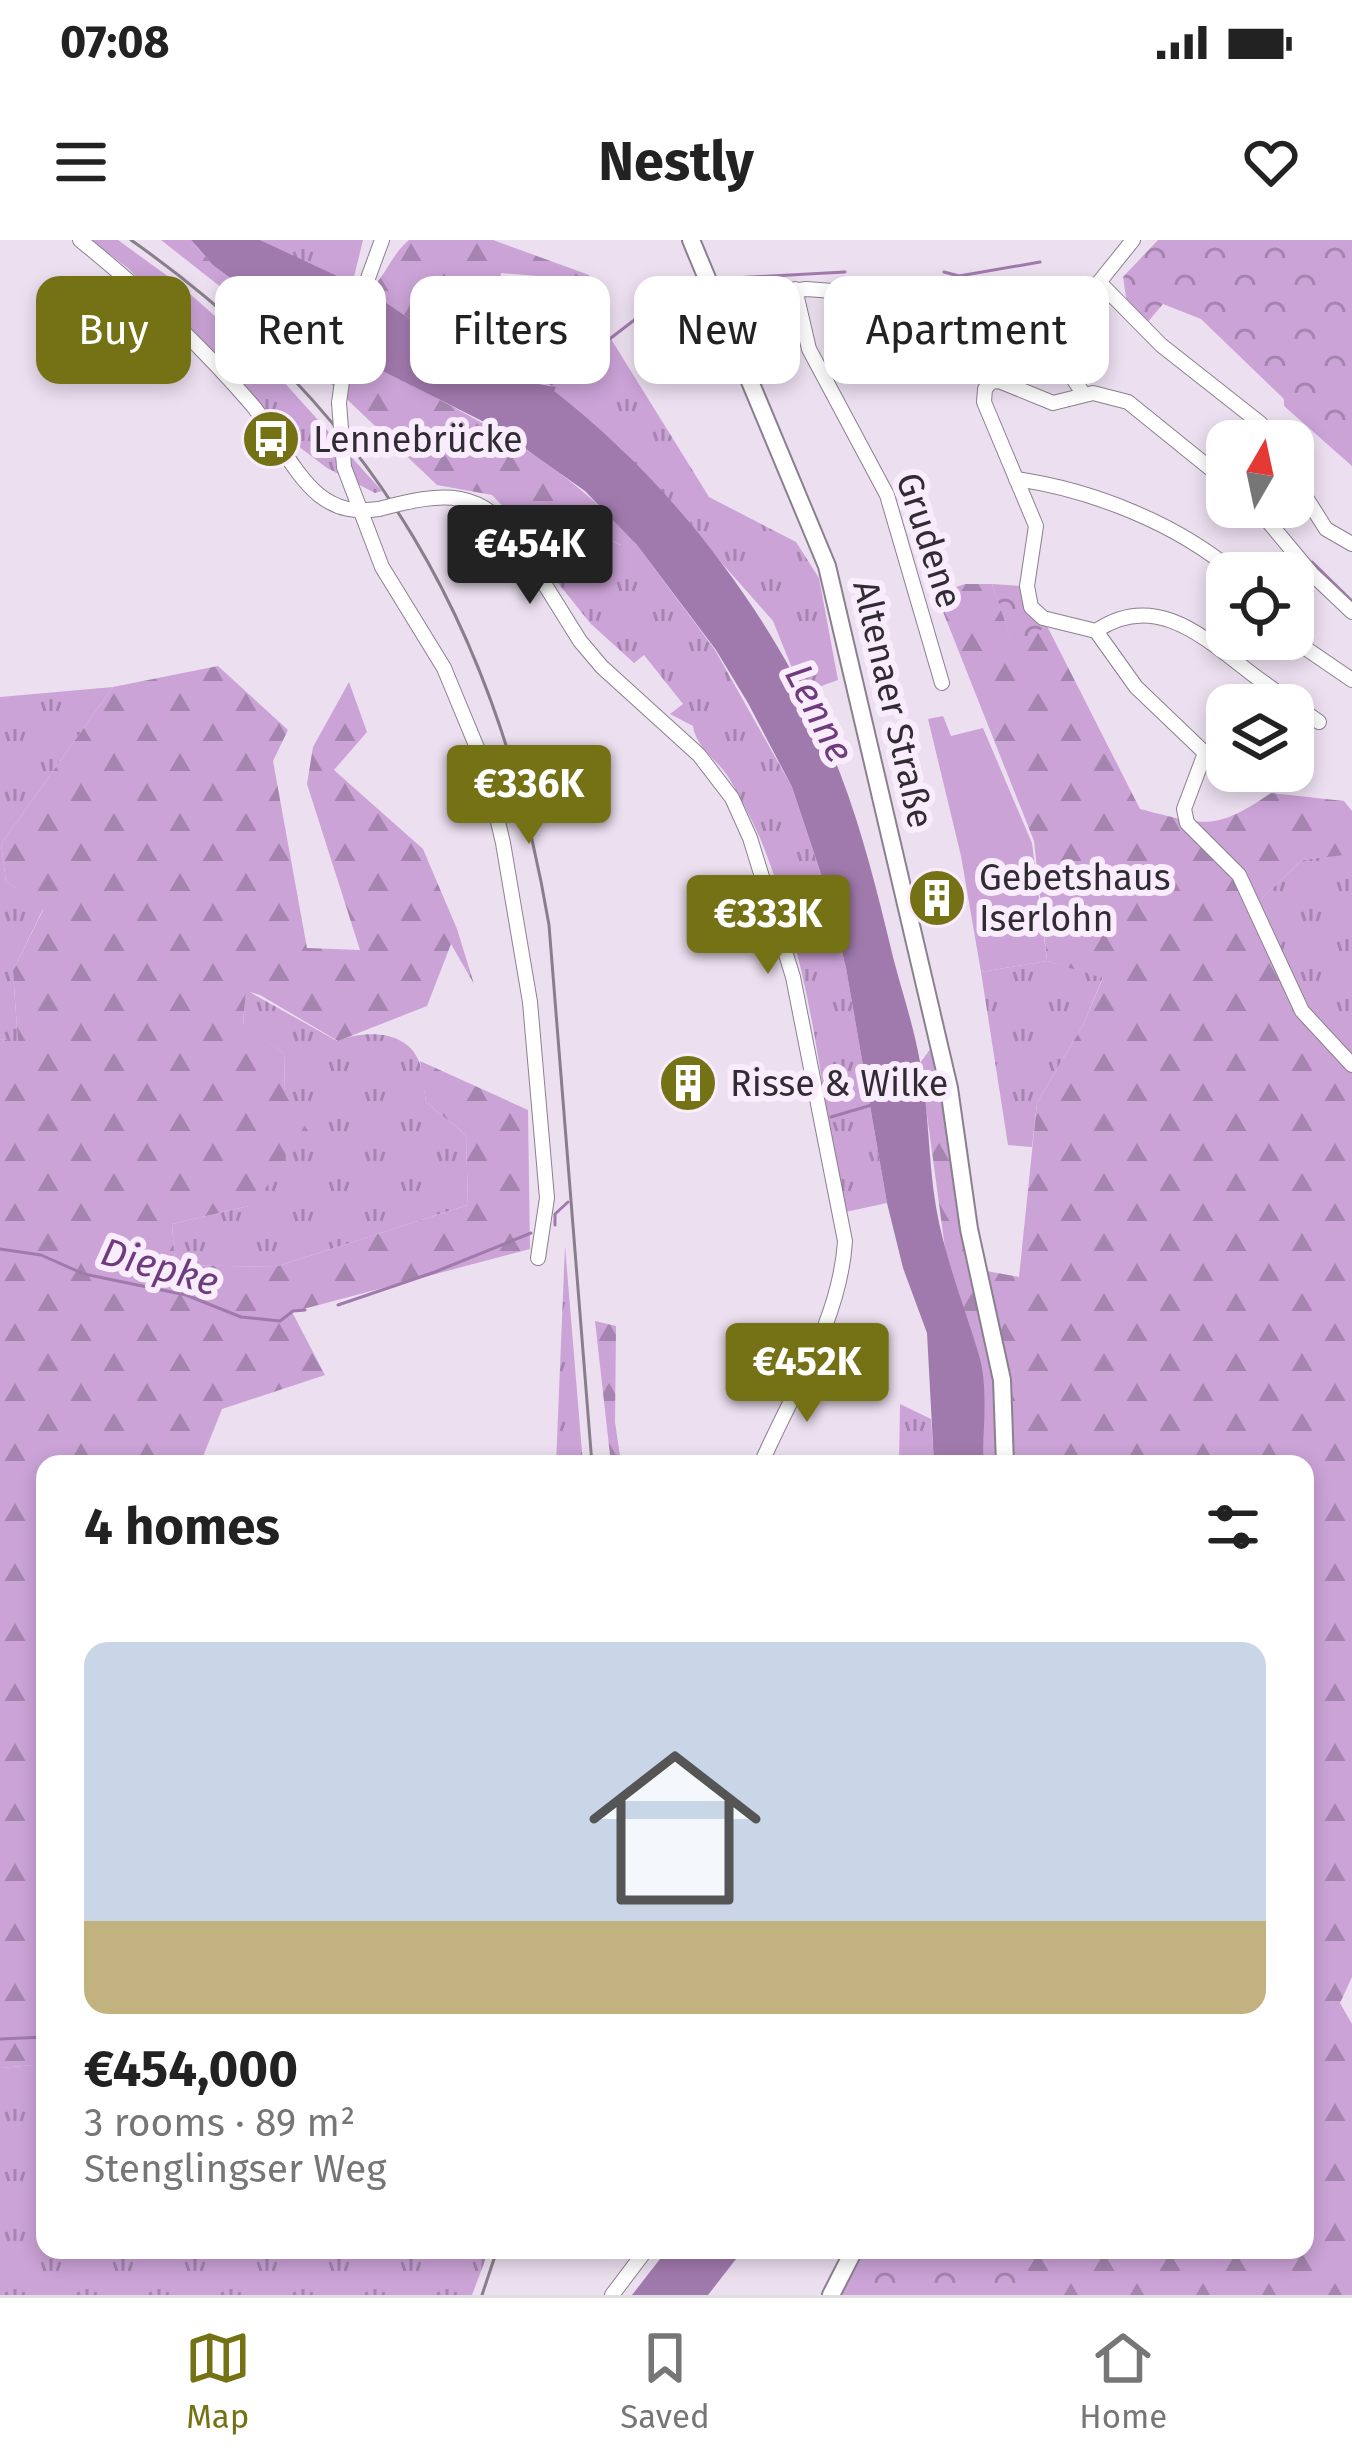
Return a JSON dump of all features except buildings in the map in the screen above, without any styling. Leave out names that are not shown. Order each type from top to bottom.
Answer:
[{"type":"main road","points":[[678,240],[704,276]]},
{"type":"main road","name":"Altenaer Straße","points":[[691,240],[706,276]]},
{"type":"main road","points":[[708,240],[708,276]]},
{"type":"main road","name":"Altenaer Straße","points":[[751,384],[826,566],[949,1088],[969,1229],[996,1344],[1005,1455]]},
{"type":"main road","points":[[831,2295],[849,2259]]},
{"type":"street","points":[[80,240],[208,353],[319,495],[333,505],[359,512],[438,497],[480,503],[496,514],[580,641],[699,755],[733,798],[793,976],[845,1241],[844,1265],[809,1366],[765,1455]]},
{"type":"street","points":[[1107,276],[1133,240]]},
{"type":"street","points":[[319,495],[341,486],[340,403],[349,329],[379,244]]},
{"type":"street","points":[[1109,292],[1161,345],[1256,420]]},
{"type":"street","name":"Grudene","points":[[800,311],[809,349],[887,495],[942,683]]},
{"type":"street","points":[[1206,465],[1128,401],[1108,394],[1083,394],[1053,403],[1002,382],[987,386],[984,402],[1036,526],[1027,586],[1031,607],[1043,618],[1096,631],[1136,687],[1211,755],[1184,809],[1187,823],[1239,875],[1301,1012],[1352,1065]]},
{"type":"street","points":[[1076,384],[1083,394]]},
{"type":"street","points":[[344,467],[382,567],[444,668],[485,767],[530,1001],[547,1198],[538,1258]]},
{"type":"street","points":[[1016,479],[1111,505],[1180,534],[1206,552]]},
{"type":"street","points":[[1314,511],[1326,530],[1352,544]]},
{"type":"street","points":[[1274,528],[1352,612]]},
{"type":"street","points":[[1096,631],[1134,614],[1194,631],[1319,722]]},
{"type":"street","points":[[1314,654],[1352,680]]},
{"type":"street","points":[[612,2295],[639,2259]]},
{"type":"green space","points":[[91,240],[118,240],[168,276],[136,276]]},
{"type":"green space","points":[[161,240],[191,240],[228,276],[215,276],[215,282]]},
{"type":"green space","points":[[260,240],[363,240],[354,276],[334,276]]},
{"type":"green space","points":[[409,240],[493,240],[589,276],[410,276],[410,319],[386,303],[386,276],[382,276]]},
{"type":"green space","points":[[1158,240],[1352,240],[1352,466],[1314,432],[1314,420],[1300,420],[1284,406],[1284,399],[1201,319],[1163,304],[1146,324],[1127,304],[1123,277]]},
{"type":"green space","points":[[191,295],[215,316],[215,359],[191,334]]},
{"type":"green space","points":[[610,340],[709,497],[796,542],[819,578],[838,680],[802,693],[773,621],[620,448],[553,391],[552,384],[610,384]]},
{"type":"green space","points":[[386,371],[474,419],[560,474],[637,545],[621,545],[573,520],[554,532],[551,574],[516,520],[492,495],[437,485],[331,384],[386,384]]},
{"type":"green space","points":[[239,384],[286,384],[382,491],[375,493],[327,468],[298,446]]},
{"type":"green space","points":[[573,519],[620,545],[637,545],[715,650],[792,787],[829,898],[846,968],[887,1203],[836,1214],[814,1031],[794,941],[766,853],[729,778],[703,747],[693,726],[670,714],[683,704],[644,655],[634,663],[590,623],[551,574],[554,532]]},
{"type":"green space","points":[[965,584],[992,584],[1014,646],[1047,626],[1140,809],[1208,822],[1235,814],[1271,793],[1344,801],[1352,811],[1352,854],[1302,860],[1259,901],[1291,994],[1352,1059],[1352,1977],[1340,2003],[1352,2024],[1352,2295],[854,2295],[873,2259],[1314,2259],[1314,1455],[984,1455],[979,1356],[947,1263],[920,1063],[934,1044],[970,1268],[1019,1277],[1037,1103],[1083,1025],[1103,978],[1047,961],[1034,841],[936,594]]},
{"type":"green space","points":[[992,584],[1021,586],[1025,607],[1047,626],[1014,647]]},
{"type":"green space","points":[[218,666],[288,730],[273,761],[307,948],[360,950],[307,784],[313,747],[349,682],[367,732],[334,770],[423,849],[474,984],[451,944],[427,1006],[338,1041],[246,991],[243,1025],[284,1053],[285,1094],[308,1131],[300,1143],[285,1134],[286,1165],[249,1206],[172,1224],[175,1265],[275,1267],[468,1205],[466,1135],[426,1102],[420,1061],[528,1110],[530,1249],[292,1312],[325,1375],[222,1409],[204,1455],[36,1455],[36,2065],[0,2068],[0,1039],[18,1042],[13,971],[43,910],[6,881],[1,844],[113,687]]},
{"type":"green space","points":[[113,687],[1,844],[6,881],[43,909],[13,971],[18,1043],[0,1039],[0,697]]},
{"type":"green space","points":[[943,716],[951,736],[983,728],[1032,843],[1047,961],[981,972],[961,856],[928,719]]},
{"type":"green space","points":[[1349,853],[1352,1059],[1300,1008],[1259,901],[1302,860]]},
{"type":"green space","points":[[1047,961],[1103,977],[1083,1025],[1037,1103],[1032,1147],[1008,1145],[981,972]]},
{"type":"green space","points":[[246,990],[337,1041],[372,1034],[406,1044],[420,1064],[426,1102],[466,1135],[468,1205],[275,1267],[175,1265],[172,1224],[249,1206],[285,1094],[284,1053],[243,1026]]},
{"type":"green space","points":[[565,1246],[582,1455],[556,1455]]},
{"type":"green space","points":[[595,1321],[616,1326],[615,1422],[620,1455],[610,1455]]},
{"type":"green space","points":[[900,1404],[931,1419],[933,1455],[899,1455]]},
{"type":"green space","points":[[36,2065],[36,2259],[486,2259],[472,2295],[0,2295],[0,2068]]},
{"type":"green space","points":[[859,2259],[1027,2259],[1014,2295],[841,2295]]},
{"type":"shaded area","points":[[191,240],[260,240],[337,276],[228,276]]},
{"type":"shaded area","points":[[386,303],[410,319],[410,384],[556,387],[554,391],[600,429],[684,516],[757,613],[788,665],[840,773],[856,818],[911,1023],[940,1226],[982,1368],[984,1455],[934,1455],[927,1333],[903,1268],[887,1203],[846,968],[829,898],[792,787],[716,650],[637,545],[585,491],[496,428],[386,373]]},
{"type":"shaded area","points":[[660,2259],[736,2259],[708,2295],[632,2295]]},
{"type":"waterway","points":[[944,272],[959,276],[1040,262]]},
{"type":"waterway","points":[[771,276],[845,272]]},
{"type":"waterway","points":[[610,339],[634,320]]},
{"type":"waterway","points":[[1314,564],[1352,601]]},
{"type":"waterway","name":"Diepke","points":[[831,1117],[875,1104]]},
{"type":"waterway","name":"Diepke","points":[[555,1225],[555,1214],[568,1202]]},
{"type":"waterway","name":"Diepke","points":[[338,1305],[531,1233]]},
{"type":"waterway","name":"Diepke","points":[[0,1249],[41,1255],[84,1274],[186,1295],[241,1317],[280,1321],[293,1311],[305,1310]]},
{"type":"waterway","points":[[0,2039],[36,2037]]},
{"type":"railway","points":[[131,240],[218,307],[293,379],[358,456],[414,538],[460,626],[498,719],[527,819],[549,925],[591,1455]]},
{"type":"railway","points":[[482,2295],[494,2259]]},
{"type":"place","name":"Lennebrücke","points":[[271,439]]},
{"type":"place","name":"Gebetshaus Iserlohn","points":[[937,898]]},
{"type":"place","name":"Risse & Wilke","points":[[688,1083]]},
{"type":"water label","name":"Lenne","points":[[820,713]]}]
